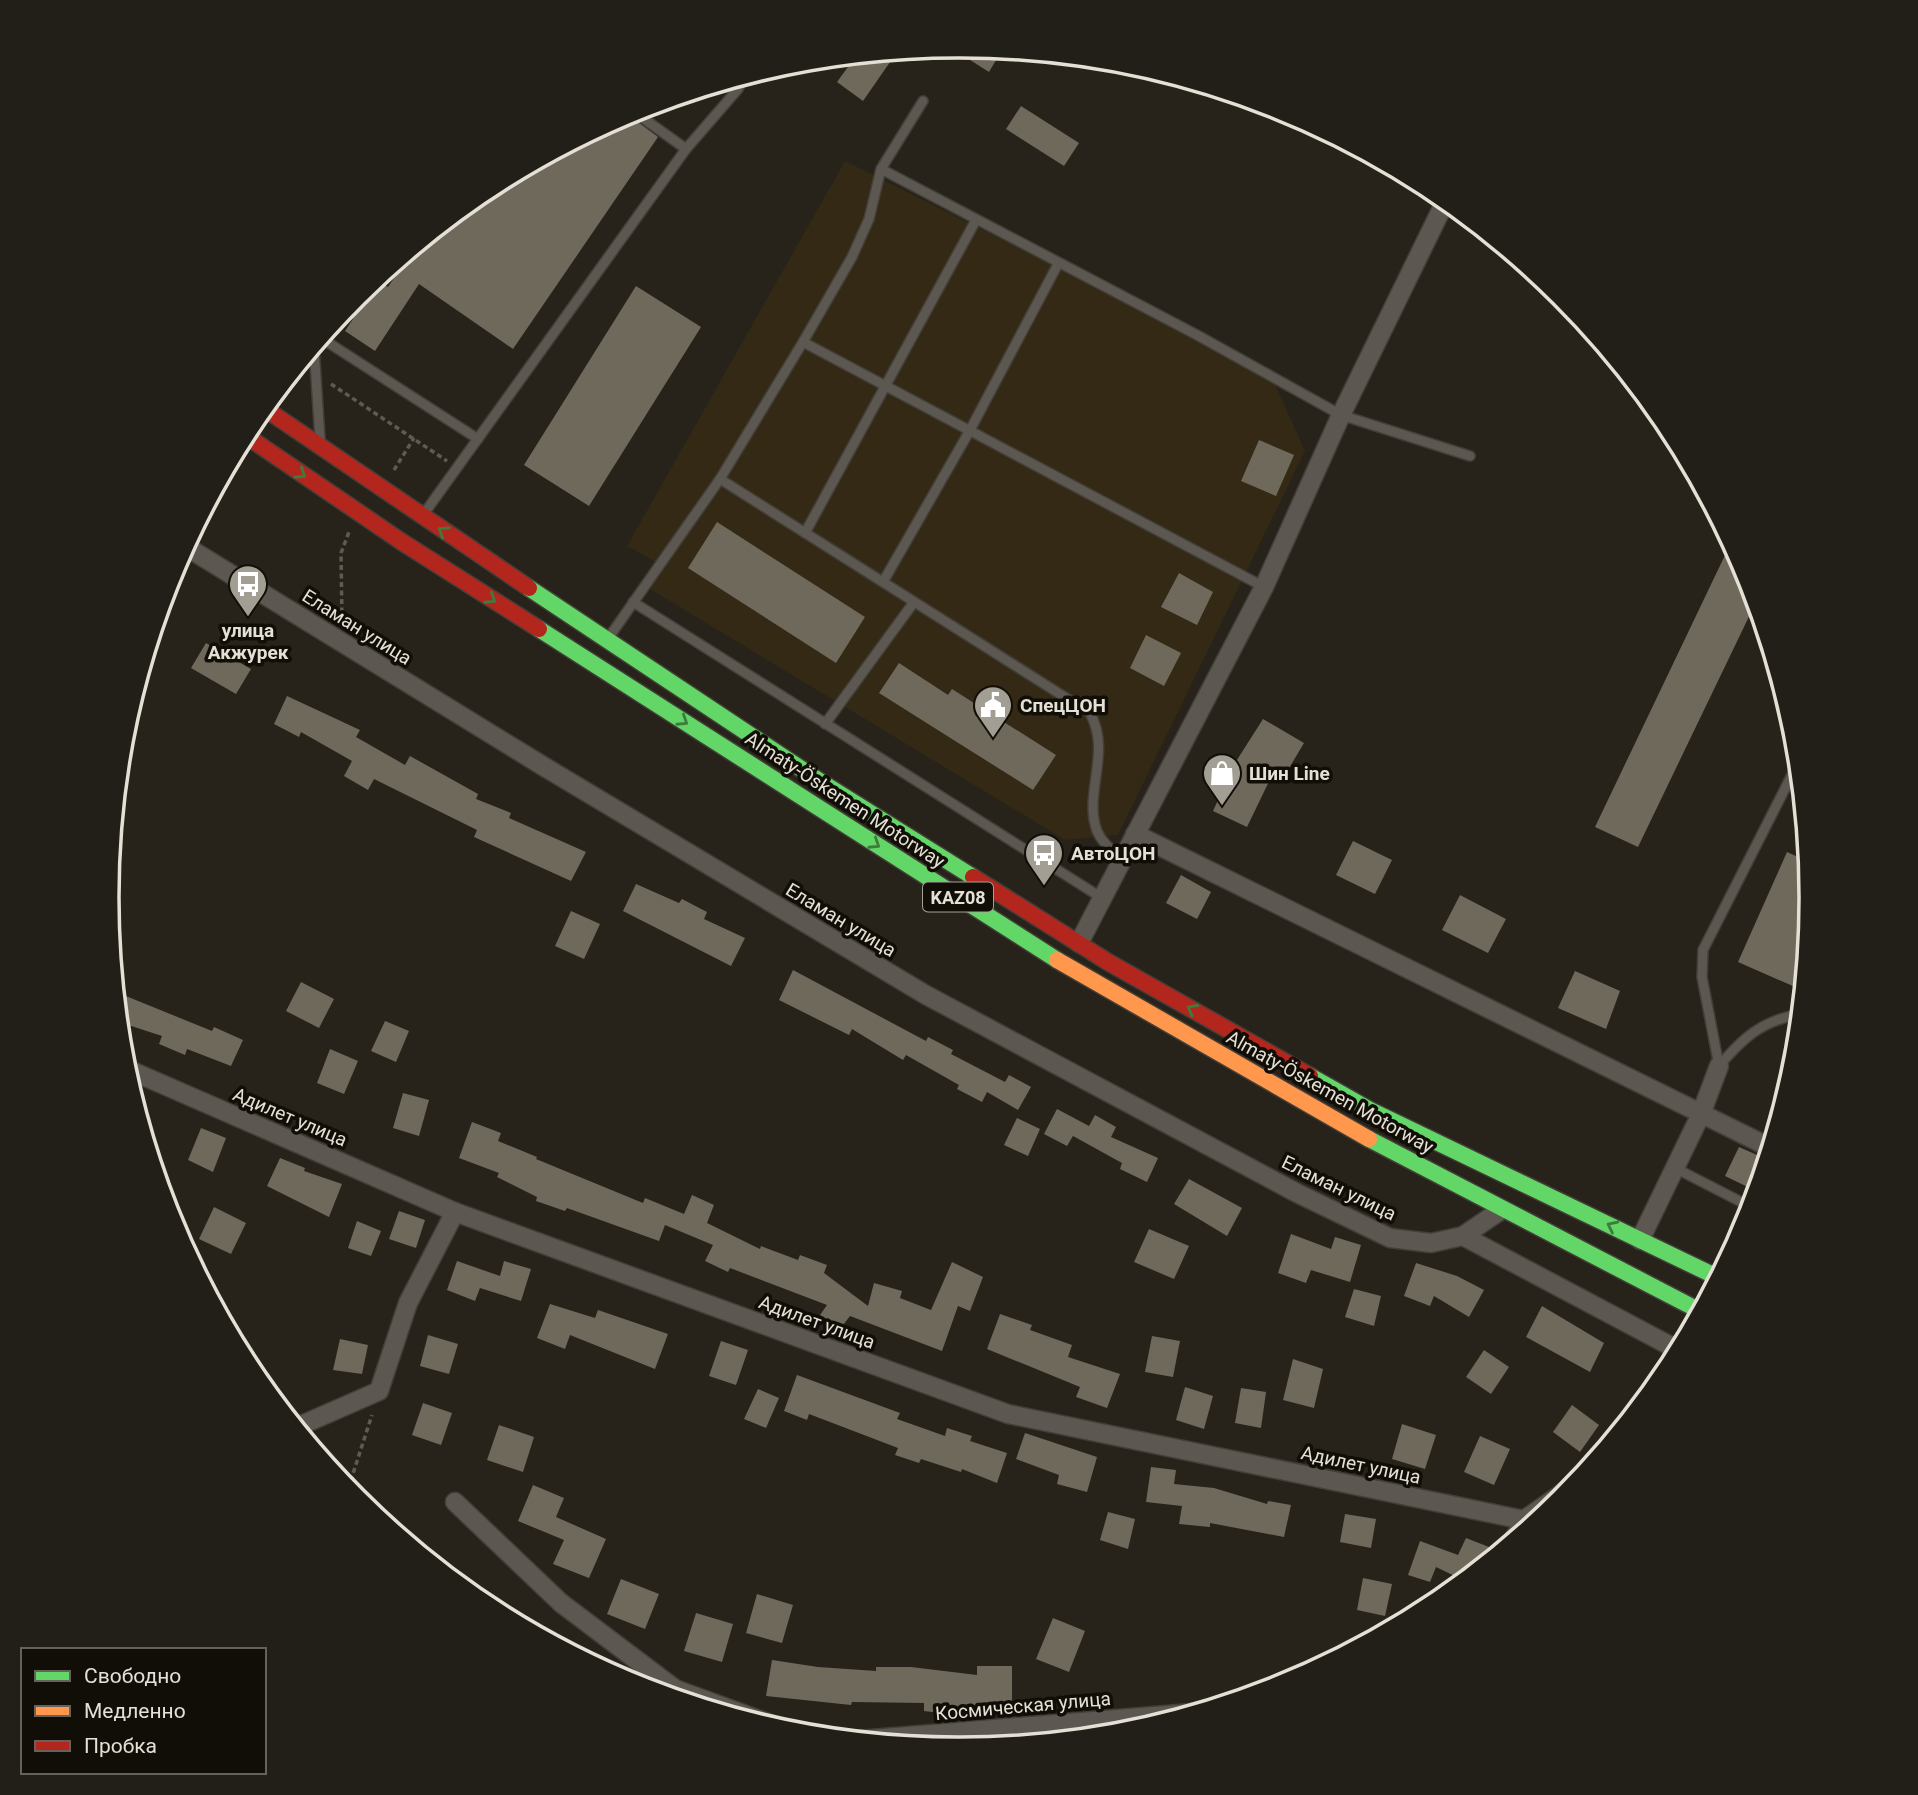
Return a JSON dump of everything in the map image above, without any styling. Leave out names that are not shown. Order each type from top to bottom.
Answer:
[{"type":"main road","name":"Almaty-Öskemen Motorway","points":[[273,414],[606,641],[818,780],[1079,943],[1370,1110],[1710,1273]]},
{"type":"main road","name":"Almaty-Öskemen Motorway","points":[[254,442],[361,515],[1069,968],[1399,1156],[1692,1307]]},
{"type":"main road","points":[[1399,1156],[1412,1130]]},
{"type":"street","points":[[1079,943],[1265,587],[1341,415],[1441,210]]},
{"type":"street","name":"Еламан улица","points":[[194,552],[926,995],[1297,1193],[1390,1238],[1431,1243],[1463,1236],[1501,1210]]},
{"type":"street","points":[[1135,834],[1761,1143]]},
{"type":"street","points":[[1640,1240],[1701,1114],[1719,1066]]},
{"type":"street","name":"Адилет улица","points":[[138,1074],[455,1212],[1008,1414],[1523,1520]]},
{"type":"street","points":[[305,1423],[379,1391],[408,1303],[455,1212]]},
{"type":"street","points":[[1463,1236],[1669,1345]]},
{"type":"street","points":[[455,1502],[561,1603],[671,1686]]},
{"type":"street","name":"Космическая улица","points":[[923,1736],[1110,1723]]},
{"type":"lane","points":[[422,517],[686,149],[735,88]]},
{"type":"lane","points":[[606,641],[720,479],[803,342],[858,244],[877,194],[881,169],[923,101]]},
{"type":"lane","points":[[645,119],[686,149]]},
{"type":"lane","points":[[881,169],[1198,335],[1341,415],[1470,456]]},
{"type":"lane","points":[[805,533],[976,220]]},
{"type":"lane","points":[[883,582],[969,432],[1058,264]]},
{"type":"lane","points":[[803,342],[1265,587]]},
{"type":"lane","points":[[329,343],[478,439]]},
{"type":"lane","points":[[315,360],[320,447]]},
{"type":"lane","points":[[720,479],[1090,713],[1100,736],[1094,808],[1097,830],[1104,842],[1122,859]]},
{"type":"lane","points":[[825,724],[914,601]]},
{"type":"lane","points":[[633,602],[1101,898]]},
{"type":"lane","points":[[1719,1066],[1702,977],[1703,950],[1790,778]]},
{"type":"lane","points":[[1719,1066],[1745,1036],[1791,1016]]},
{"type":"lane","points":[[1675,1168],[1741,1202]]},
{"type":"path","points":[[316,379],[337,387],[415,437],[457,468]]},
{"type":"path","points":[[382,489],[415,437]]},
{"type":"path","points":[[344,644],[341,553],[345,540],[361,515]]},
{"type":"path","points":[[352,1477],[379,1391]]},
{"type":"shaded area","points":[[845,161],[1270,373],[1305,451],[1118,835],[1065,840],[650,589],[663,566],[627,546]]},
{"type":"building","points":[[971,58],[996,59],[989,72]]},
{"type":"building","points":[[891,61],[863,101],[837,82],[849,65]]},
{"type":"building","points":[[1021,106],[1079,143],[1064,166],[1006,129]]},
{"type":"building","points":[[638,122],[658,137],[513,349],[419,284],[375,351],[345,331],[365,304],[385,285],[388,287],[405,266],[448,231],[539,170]]},
{"type":"building","points":[[636,286],[701,327],[589,506],[524,465]]},
{"type":"building","points":[[1259,440],[1294,455],[1276,496],[1241,481]]},
{"type":"building","points":[[717,522],[865,617],[836,663],[688,568]]},
{"type":"building","points":[[1725,555],[1749,616],[1638,847],[1595,827]]},
{"type":"building","points":[[1179,573],[1213,592],[1197,625],[1161,607]]},
{"type":"building","points":[[1146,635],[1181,653],[1164,686],[1130,668]]},
{"type":"building","points":[[206,643],[251,669],[236,694],[191,668]]},
{"type":"building","name":"СпецЦОН","points":[[899,663],[948,695],[952,689],[1056,755],[1033,790],[879,693]]},
{"type":"building","points":[[287,696],[360,730],[356,737],[405,765],[410,756],[478,794],[476,799],[511,813],[509,818],[586,852],[571,881],[474,837],[477,830],[374,779],[368,790],[344,776],[352,761],[301,732],[299,737],[274,724]]},
{"type":"building","points":[[1263,719],[1304,743],[1285,775],[1275,769],[1247,827],[1213,811],[1235,763]]},
{"type":"building","points":[[1353,841],[1392,860],[1375,894],[1336,875]]},
{"type":"building","points":[[1787,852],[1797,857],[1799,898],[1794,986],[1738,962]]},
{"type":"building","points":[[1181,875],[1211,892],[1197,919],[1166,903]]},
{"type":"building","points":[[636,884],[679,903],[682,899],[707,912],[704,919],[745,938],[731,966],[623,911]]},
{"type":"building","points":[[1460,895],[1506,919],[1488,953],[1442,930]]},
{"type":"building","points":[[571,911],[600,924],[584,959],[555,946]]},
{"type":"building","points":[[793,970],[926,1041],[928,1037],[953,1050],[951,1054],[1005,1082],[1009,1075],[1031,1087],[1018,1110],[987,1092],[982,1102],[957,1089],[959,1085],[906,1055],[903,1060],[852,1029],[849,1035],[779,1000]]},
{"type":"building","points":[[1575,971],[1620,991],[1606,1029],[1558,1008]]},
{"type":"building","points":[[301,982],[334,999],[319,1028],[286,1011]]},
{"type":"building","points":[[125,996],[212,1031],[214,1027],[243,1040],[231,1066],[187,1049],[185,1055],[159,1044],[162,1036],[129,1025]]},
{"type":"building","points":[[385,1021],[409,1031],[396,1062],[371,1051]]},
{"type":"building","points":[[330,1049],[358,1061],[344,1094],[317,1083]]},
{"type":"building","points":[[403,1093],[429,1100],[419,1136],[393,1128]]},
{"type":"building","points":[[1057,1109],[1089,1126],[1095,1115],[1116,1127],[1111,1137],[1158,1158],[1147,1182],[1120,1169],[1122,1163],[1073,1136],[1067,1146],[1044,1134]]},
{"type":"building","points":[[1017,1118],[1040,1129],[1028,1156],[1004,1145]]},
{"type":"building","points":[[472,1122],[501,1133],[498,1141],[537,1157],[536,1159],[643,1203],[645,1198],[684,1214],[692,1195],[714,1205],[707,1223],[760,1249],[761,1246],[798,1260],[800,1255],[827,1265],[824,1273],[868,1306],[874,1283],[902,1291],[900,1298],[931,1310],[952,1262],[983,1277],[970,1311],[958,1306],[942,1351],[850,1316],[840,1329],[820,1315],[827,1305],[730,1268],[728,1272],[705,1261],[713,1245],[665,1225],[659,1241],[567,1208],[565,1211],[536,1201],[537,1197],[497,1177],[499,1173],[459,1158]]},
{"type":"building","points":[[201,1128],[226,1138],[213,1172],[188,1160]]},
{"type":"building","points":[[1739,1147],[1758,1155],[1747,1187],[1725,1176]]},
{"type":"building","points":[[280,1158],[305,1168],[304,1171],[342,1184],[329,1217],[267,1186]]},
{"type":"building","points":[[1189,1179],[1242,1208],[1227,1236],[1174,1204]]},
{"type":"building","points":[[214,1207],[246,1223],[231,1254],[199,1239]]},
{"type":"building","points":[[399,1211],[425,1220],[416,1248],[389,1239]]},
{"type":"building","points":[[357,1221],[381,1231],[371,1256],[348,1248]]},
{"type":"building","points":[[1149,1229],[1189,1246],[1174,1279],[1134,1262]]},
{"type":"building","points":[[1291,1234],[1331,1249],[1335,1237],[1361,1245],[1350,1282],[1311,1270],[1306,1283],[1278,1273]]},
{"type":"building","points":[[457,1261],[500,1276],[504,1261],[531,1269],[521,1301],[480,1288],[475,1301],[447,1290]]},
{"type":"building","points":[[1416,1263],[1457,1276],[1484,1290],[1469,1317],[1434,1296],[1430,1306],[1404,1296]]},
{"type":"building","points":[[1354,1289],[1381,1296],[1374,1326],[1345,1317]]},
{"type":"building","points":[[550,1304],[595,1318],[598,1310],[668,1334],[655,1369],[570,1335],[565,1349],[537,1338]]},
{"type":"building","points":[[1542,1306],[1604,1343],[1590,1372],[1526,1337]]},
{"type":"building","points":[[1000,1314],[1032,1325],[1030,1330],[1072,1345],[1068,1357],[1120,1374],[1107,1408],[1076,1397],[1080,1387],[987,1349]]},
{"type":"building","points":[[428,1335],[458,1344],[449,1374],[420,1366]]},
{"type":"building","points":[[1152,1336],[1180,1341],[1173,1377],[1145,1372]]},
{"type":"building","points":[[340,1339],[368,1345],[362,1374],[333,1370]]},
{"type":"building","points":[[721,1341],[748,1350],[736,1385],[709,1376]]},
{"type":"building","points":[[1484,1350],[1509,1367],[1491,1394],[1466,1377]]},
{"type":"building","points":[[1293,1359],[1323,1369],[1314,1408],[1283,1400]]},
{"type":"building","points":[[797,1375],[900,1413],[897,1419],[945,1436],[947,1428],[972,1436],[970,1441],[1007,1453],[997,1483],[962,1469],[961,1472],[921,1459],[919,1463],[895,1455],[898,1448],[809,1414],[807,1420],[784,1411]]},
{"type":"building","points":[[1185,1387],[1213,1396],[1204,1429],[1176,1420]]},
{"type":"building","points":[[1241,1388],[1266,1392],[1261,1428],[1235,1423]]},
{"type":"building","points":[[758,1389],[779,1398],[766,1428],[744,1419]]},
{"type":"building","points":[[423,1403],[452,1413],[441,1445],[412,1435]]},
{"type":"building","points":[[1572,1405],[1599,1425],[1580,1452],[1553,1432]]},
{"type":"building","points":[[1402,1424],[1436,1435],[1425,1469],[1392,1459]]},
{"type":"building","points":[[499,1425],[534,1437],[523,1472],[487,1460]]},
{"type":"building","points":[[1025,1433],[1097,1457],[1087,1492],[1057,1484],[1059,1475],[1016,1459]]},
{"type":"building","points":[[1480,1436],[1510,1449],[1494,1485],[1464,1472]]},
{"type":"building","points":[[1151,1467],[1176,1470],[1174,1484],[1214,1488],[1267,1504],[1268,1501],[1291,1505],[1284,1537],[1210,1523],[1210,1527],[1179,1524],[1182,1506],[1146,1502]]},
{"type":"building","points":[[533,1485],[564,1498],[556,1517],[606,1539],[589,1578],[553,1564],[564,1540],[518,1521]]},
{"type":"building","points":[[1108,1512],[1135,1519],[1128,1549],[1100,1540]]},
{"type":"building","points":[[1345,1514],[1376,1519],[1371,1548],[1340,1542]]},
{"type":"building","points":[[1466,1538],[1489,1547],[1454,1576],[1436,1567],[1430,1582],[1408,1575],[1420,1541],[1458,1555]]},
{"type":"building","points":[[1363,1578],[1392,1584],[1385,1616],[1357,1610]]},
{"type":"building","points":[[621,1579],[659,1594],[645,1629],[607,1614]]},
{"type":"building","points":[[757,1594],[793,1605],[782,1643],[746,1633]]},
{"type":"building","points":[[696,1613],[733,1624],[722,1662],[684,1651]]},
{"type":"building","points":[[1053,1618],[1085,1631],[1069,1672],[1036,1659]]},
{"type":"building","points":[[772,1660],[818,1667],[876,1671],[876,1667],[911,1667],[977,1675],[977,1666],[1012,1666],[1012,1707],[960,1708],[959,1715],[924,1711],[924,1703],[852,1702],[851,1705],[766,1696]]},
{"type":"traffic: fast","points":[[529,588],[818,780],[973,877]]},
{"type":"traffic: fast","points":[[539,629],[1057,960]]},
{"type":"traffic: fast","points":[[1310,1076],[1370,1110],[1710,1273]]},
{"type":"traffic: fast","points":[[1369,1139],[1692,1307]]},
{"type":"traffic: slow","points":[[1057,960],[1369,1139]]},
{"type":"traffic: jam","points":[[273,414],[529,588]]},
{"type":"traffic: jam","points":[[255,441],[402,542],[539,629]]},
{"type":"traffic: jam","points":[[973,877],[1108,962],[1310,1076]]},
{"type":"place","name":"улица Акжурек","points":[[248,618]]},
{"type":"place","name":"СпецЦОН","points":[[993,739]]},
{"type":"place","name":"Шин Line","points":[[1222,807]]},
{"type":"place","name":"АвтоЦОН","points":[[1044,887]]}]
